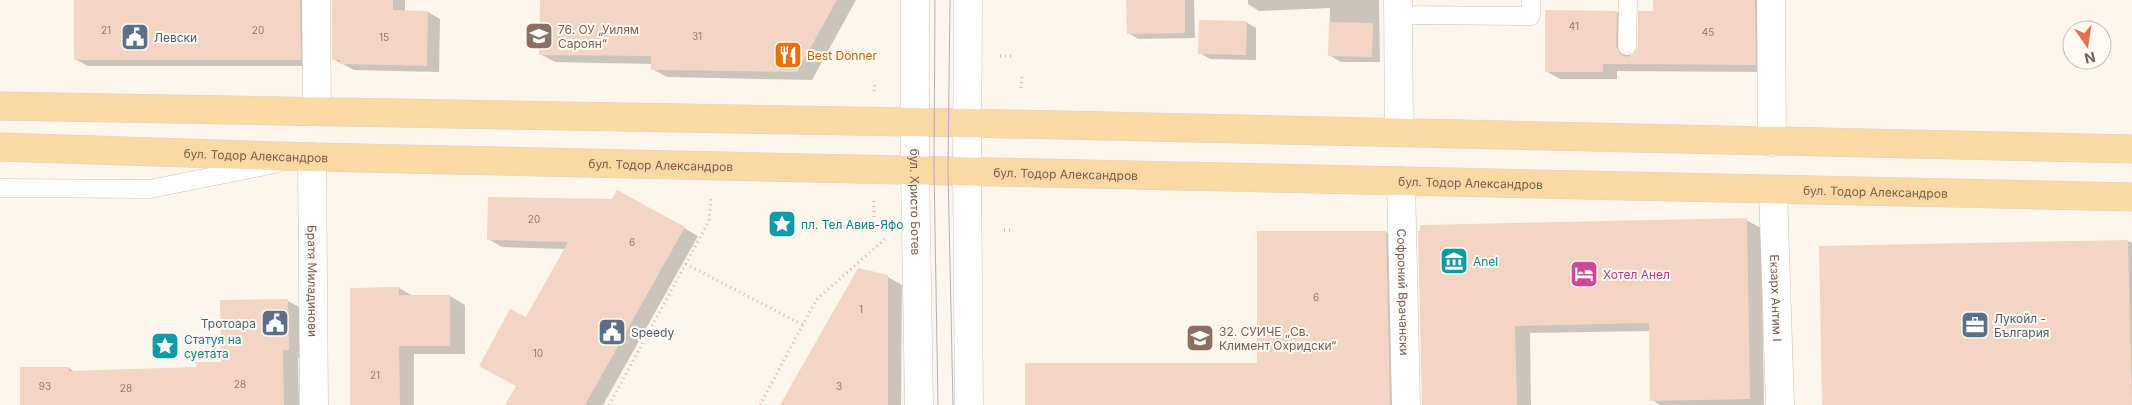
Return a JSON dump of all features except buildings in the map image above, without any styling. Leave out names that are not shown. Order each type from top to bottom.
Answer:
[{"type":"main road","points":[[0,106],[968,123],[2132,149]]},
{"type":"main road","name":"бул. Тодор Александров","points":[[0,147],[312,157],[2132,197]]},
{"type":"street","points":[[316,0],[317,111]]},
{"type":"street","name":"бул. Христо Ботев","points":[[915,0],[914,123],[920,405]]},
{"type":"street","points":[[968,0],[969,405]]},
{"type":"street","points":[[1771,0],[1772,142]]},
{"type":"street","points":[[1398,8],[1400,132]]},
{"type":"street","name":"Братя Миладинови","points":[[312,157],[314,405]]},
{"type":"street","name":"Софроний Врачански","points":[[1401,181],[1406,405]]},
{"type":"street","name":"Екзарх Антим I","points":[[1773,190],[1780,405]]},
{"type":"lane","points":[[1398,8],[1530,16],[1531,0]]},
{"type":"lane","points":[[1628,0],[1628,46]]},
{"type":"lane","points":[[0,188],[150,189],[312,157]]},
{"type":"path","points":[[1000,56],[1011,56]]},
{"type":"path","points":[[1021,88],[1022,77]]},
{"type":"path","points":[[874,93],[875,81]]},
{"type":"path","points":[[609,405],[709,221],[711,189]]},
{"type":"path","points":[[874,198],[874,222]]},
{"type":"path","points":[[1004,230],[1013,230]]},
{"type":"path","points":[[760,405],[816,300],[892,233]]},
{"type":"path","points":[[686,264],[803,325]]},
{"type":"tram line","points":[[935,0],[934,169],[938,405]]},
{"type":"tram line","points":[[950,0],[948,170],[953,405]]},
{"type":"place","name":"76. ОУ „Уилям Сароян“","points":[[539,36]]},
{"type":"place","name":"Левски","points":[[135,37]]},
{"type":"place","name":"Best Dönner","points":[[788,55]]},
{"type":"place","name":"пл. Тел Авив-Яфо","points":[[782,224]]},
{"type":"place","name":"Anel","points":[[1454,261]]},
{"type":"place","name":"Хотел Анел","points":[[1584,274]]},
{"type":"place","name":"Тротоара","points":[[275,323]]},
{"type":"place","name":"Лукойл - България","points":[[1975,325]]},
{"type":"place","name":"Speedy","points":[[612,332]]},
{"type":"place","name":"32. СУИЧЕ „Св. Климент Охридски“","points":[[1200,338]]},
{"type":"place","name":"Статуя на суетата","points":[[165,346]]}]
